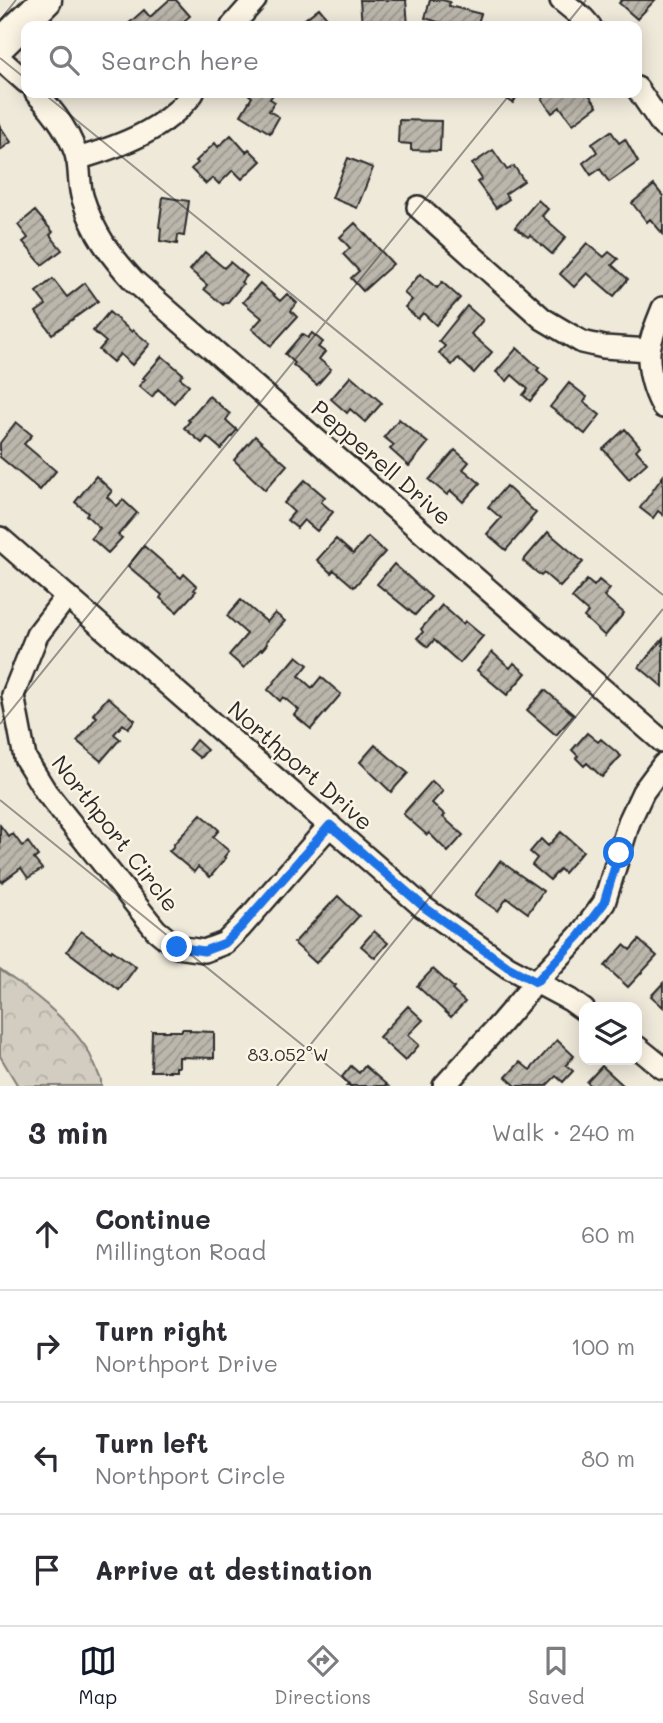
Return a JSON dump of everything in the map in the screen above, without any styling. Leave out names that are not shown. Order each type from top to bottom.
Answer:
[{"type":"main road","points":[[25,21],[46,0]]},
{"type":"main road","points":[[0,45],[21,24]]},
{"type":"street","points":[[237,21],[256,0]]},
{"type":"street","points":[[561,0],[586,21]]},
{"type":"street","points":[[0,59],[21,78]]},
{"type":"street","points":[[642,95],[663,126]]},
{"type":"street","name":"Pepperell Drive","points":[[40,98],[69,138],[77,159],[82,197],[94,229],[112,257],[134,281],[663,742]]},
{"type":"street","points":[[77,159],[135,139],[163,122],[189,98]]},
{"type":"street","points":[[418,207],[543,319],[582,342],[604,347],[649,350]]},
{"type":"street","points":[[663,308],[649,350],[651,374],[663,407]]},
{"type":"street","name":"Northport Drive","points":[[0,538],[424,907],[508,967],[579,1007]]},
{"type":"street","name":"Northport Circle","points":[[67,596],[37,635],[13,695],[25,758],[46,792],[156,930],[177,947],[204,951],[225,943],[330,825]]},
{"type":"street","points":[[444,1086],[579,936],[604,903],[629,822],[643,792],[663,765]]},
{"type":"street","points":[[642,1051],[663,1068]]},
{"type":"green space","points":[[0,970],[46,1004],[67,1024],[92,1058],[101,1086],[18,1086],[0,1056]]},
{"type":"building","points":[[169,0],[176,0],[190,16],[184,21],[132,21],[144,10],[150,17]]},
{"type":"building","points":[[360,0],[406,0],[408,21],[362,21]]},
{"type":"building","points":[[430,0],[450,2],[449,6],[481,14],[479,21],[435,21],[425,18]]},
{"type":"building","points":[[622,0],[655,0],[637,19],[619,3]]},
{"type":"building","points":[[319,8],[330,21],[302,21]]},
{"type":"building","points":[[251,98],[271,98],[275,102],[269,111],[279,117],[270,133],[241,115]]},
{"type":"building","points":[[591,98],[597,106],[573,124],[560,107],[552,113],[542,99]]},
{"type":"building","points":[[399,120],[441,121],[440,151],[411,150],[411,144],[398,143]]},
{"type":"building","points":[[0,126],[11,142],[0,150]]},
{"type":"building","points":[[611,131],[619,143],[625,139],[638,162],[609,182],[600,169],[591,175],[583,163],[597,152],[592,144]]},
{"type":"building","points":[[231,135],[246,152],[249,149],[261,161],[242,179],[233,170],[219,184],[213,178],[206,184],[191,169],[215,143],[218,147]]},
{"type":"building","points":[[493,150],[507,170],[514,166],[524,181],[505,194],[509,199],[496,208],[477,182],[482,179],[472,164]]},
{"type":"building","points":[[348,158],[373,168],[357,208],[332,198]]},
{"type":"building","points":[[654,185],[663,196],[663,234],[650,219],[647,222],[632,203]]},
{"type":"building","points":[[163,197],[189,201],[184,236],[178,235],[177,244],[160,241]]},
{"type":"building","points":[[538,200],[548,209],[542,216],[566,237],[552,254],[530,235],[528,237],[515,227]]},
{"type":"building","points":[[35,211],[53,232],[50,235],[62,250],[42,265],[23,242],[28,238],[18,225]]},
{"type":"building","points":[[355,223],[393,264],[363,291],[351,278],[359,271],[343,254],[350,248],[340,237]]},
{"type":"building","points":[[587,243],[604,257],[609,252],[618,259],[612,265],[628,279],[614,296],[587,273],[574,287],[560,274]]},
{"type":"building","points":[[205,252],[224,268],[230,262],[247,276],[223,305],[204,289],[207,285],[190,270]]},
{"type":"building","points":[[420,274],[437,288],[442,282],[460,298],[436,325],[423,313],[418,319],[405,307],[412,300],[404,293]]},
{"type":"building","points":[[53,279],[67,297],[85,283],[98,301],[52,334],[36,312],[46,305],[36,292]]},
{"type":"building","points":[[260,283],[280,301],[287,294],[297,303],[291,311],[297,317],[271,346],[252,329],[262,318],[243,302]]},
{"type":"building","points":[[467,306],[483,320],[471,334],[492,352],[474,373],[458,358],[452,365],[439,353],[445,346],[439,341]]},
{"type":"building","points":[[109,312],[150,344],[132,365],[120,354],[113,362],[99,350],[106,342],[93,331]]},
{"type":"building","points":[[312,333],[323,342],[318,347],[325,352],[319,359],[331,369],[317,385],[293,365],[295,363],[285,354],[302,334],[308,338]]},
{"type":"building","points":[[517,348],[548,380],[530,401],[523,395],[528,389],[512,375],[507,381],[496,372]]},
{"type":"building","points":[[162,356],[183,374],[180,378],[189,385],[174,403],[158,389],[152,397],[139,386]]},
{"type":"building","points":[[351,376],[382,403],[365,422],[350,409],[347,413],[331,399]]},
{"type":"building","points":[[569,383],[587,397],[584,402],[600,415],[585,434],[550,407]]},
{"type":"building","points":[[209,396],[230,414],[226,420],[237,430],[221,449],[207,437],[202,443],[184,428]]},
{"type":"building","points":[[399,419],[428,443],[409,466],[390,449],[394,445],[384,437]]},
{"type":"building","points":[[16,422],[32,435],[24,444],[56,471],[40,490],[0,457],[0,443]]},
{"type":"building","points":[[625,429],[640,446],[636,450],[647,463],[629,479],[603,449]]},
{"type":"building","points":[[255,436],[287,465],[265,490],[234,460]]},
{"type":"building","points":[[455,450],[469,462],[463,469],[480,483],[463,502],[451,491],[447,495],[429,480]]},
{"type":"building","points":[[96,476],[112,491],[107,497],[117,506],[123,500],[137,513],[118,535],[122,538],[108,553],[91,538],[100,528],[75,502]]},
{"type":"building","points":[[663,476],[663,515],[658,511],[653,518],[640,508]]},
{"type":"building","points":[[305,480],[325,497],[321,502],[333,512],[317,531],[304,520],[297,528],[287,520],[294,512],[284,503]]},
{"type":"building","points":[[506,486],[536,513],[506,550],[487,534],[501,518],[488,507]]},
{"type":"building","points":[[548,532],[583,562],[560,587],[544,573],[541,576],[523,561]]},
{"type":"building","points":[[368,537],[385,552],[354,587],[334,570],[331,573],[317,560],[336,539],[353,554]]},
{"type":"building","points":[[144,546],[181,578],[184,574],[197,586],[194,590],[196,591],[177,612],[160,598],[162,595],[128,566]]},
{"type":"building","points":[[394,564],[431,597],[415,615],[377,584]]},
{"type":"building","points":[[587,580],[594,586],[599,580],[610,589],[604,596],[624,613],[605,636],[584,617],[588,612],[572,598]]},
{"type":"building","points":[[241,600],[267,622],[275,613],[285,621],[244,668],[229,655],[247,634],[227,616]]},
{"type":"building","points":[[442,605],[463,624],[465,621],[483,636],[460,663],[434,640],[428,647],[417,638],[423,632],[421,629]]},
{"type":"building","points":[[663,639],[663,687],[639,667]]},
{"type":"building","points":[[492,652],[510,668],[514,663],[526,673],[507,695],[477,670]]},
{"type":"building","points":[[297,656],[308,665],[299,676],[312,688],[321,677],[341,694],[311,729],[294,715],[299,710],[283,697],[280,701],[268,690]]},
{"type":"building","points":[[545,690],[574,715],[556,735],[527,710]]},
{"type":"building","points":[[108,697],[135,720],[128,728],[123,724],[114,734],[120,739],[101,761],[77,741],[97,717],[93,714]]},
{"type":"building","points":[[587,733],[598,742],[601,739],[621,756],[602,777],[587,763],[584,766],[572,750]]},
{"type":"building","points":[[196,740],[207,750],[200,758],[189,749]]},
{"type":"building","points":[[375,745],[408,773],[391,792],[360,762]]},
{"type":"building","points":[[432,781],[443,791],[432,803],[463,835],[448,852],[429,833],[427,835],[403,814]]},
{"type":"building","points":[[201,814],[219,830],[213,837],[229,851],[210,877],[198,867],[194,872],[169,851]]},
{"type":"building","points":[[0,825],[9,837],[13,834],[22,846],[28,842],[38,856],[34,859],[42,869],[28,878],[21,868],[2,882]]},
{"type":"building","points":[[561,832],[583,851],[564,873],[560,869],[550,880],[532,865],[537,858],[530,852],[541,839],[548,846]]},
{"type":"building","points":[[500,861],[543,891],[528,913],[507,898],[498,911],[475,895]]},
{"type":"building","points":[[338,896],[359,916],[316,963],[294,943]]},
{"type":"building","points":[[81,931],[136,967],[119,990],[67,951]]},
{"type":"building","points":[[374,931],[388,943],[375,958],[361,946]]},
{"type":"building","points":[[639,940],[657,956],[628,987],[605,966],[624,945],[630,950]]},
{"type":"building","points":[[433,969],[465,1002],[451,1017],[417,986]]},
{"type":"building","points":[[663,983],[663,1007],[651,996]]},
{"type":"building","points":[[408,1006],[423,1020],[408,1035],[419,1045],[405,1061],[379,1037]]},
{"type":"building","points":[[182,1029],[214,1032],[214,1058],[179,1057],[176,1071],[151,1071],[152,1031]]},
{"type":"building","points":[[557,1040],[574,1056],[566,1065],[573,1071],[563,1082],[556,1076],[546,1086],[516,1086],[506,1077],[520,1062],[530,1070]]},
{"type":"building","points":[[351,1066],[359,1073],[365,1066],[388,1086],[347,1086],[349,1084],[342,1077]]},
{"type":"building","points":[[602,1066],[624,1086],[591,1086],[587,1082]]},
{"type":"route","points":[[177,947],[204,951],[225,943],[330,825],[424,907],[508,967],[536,982],[579,936],[604,903],[619,853]]}]
